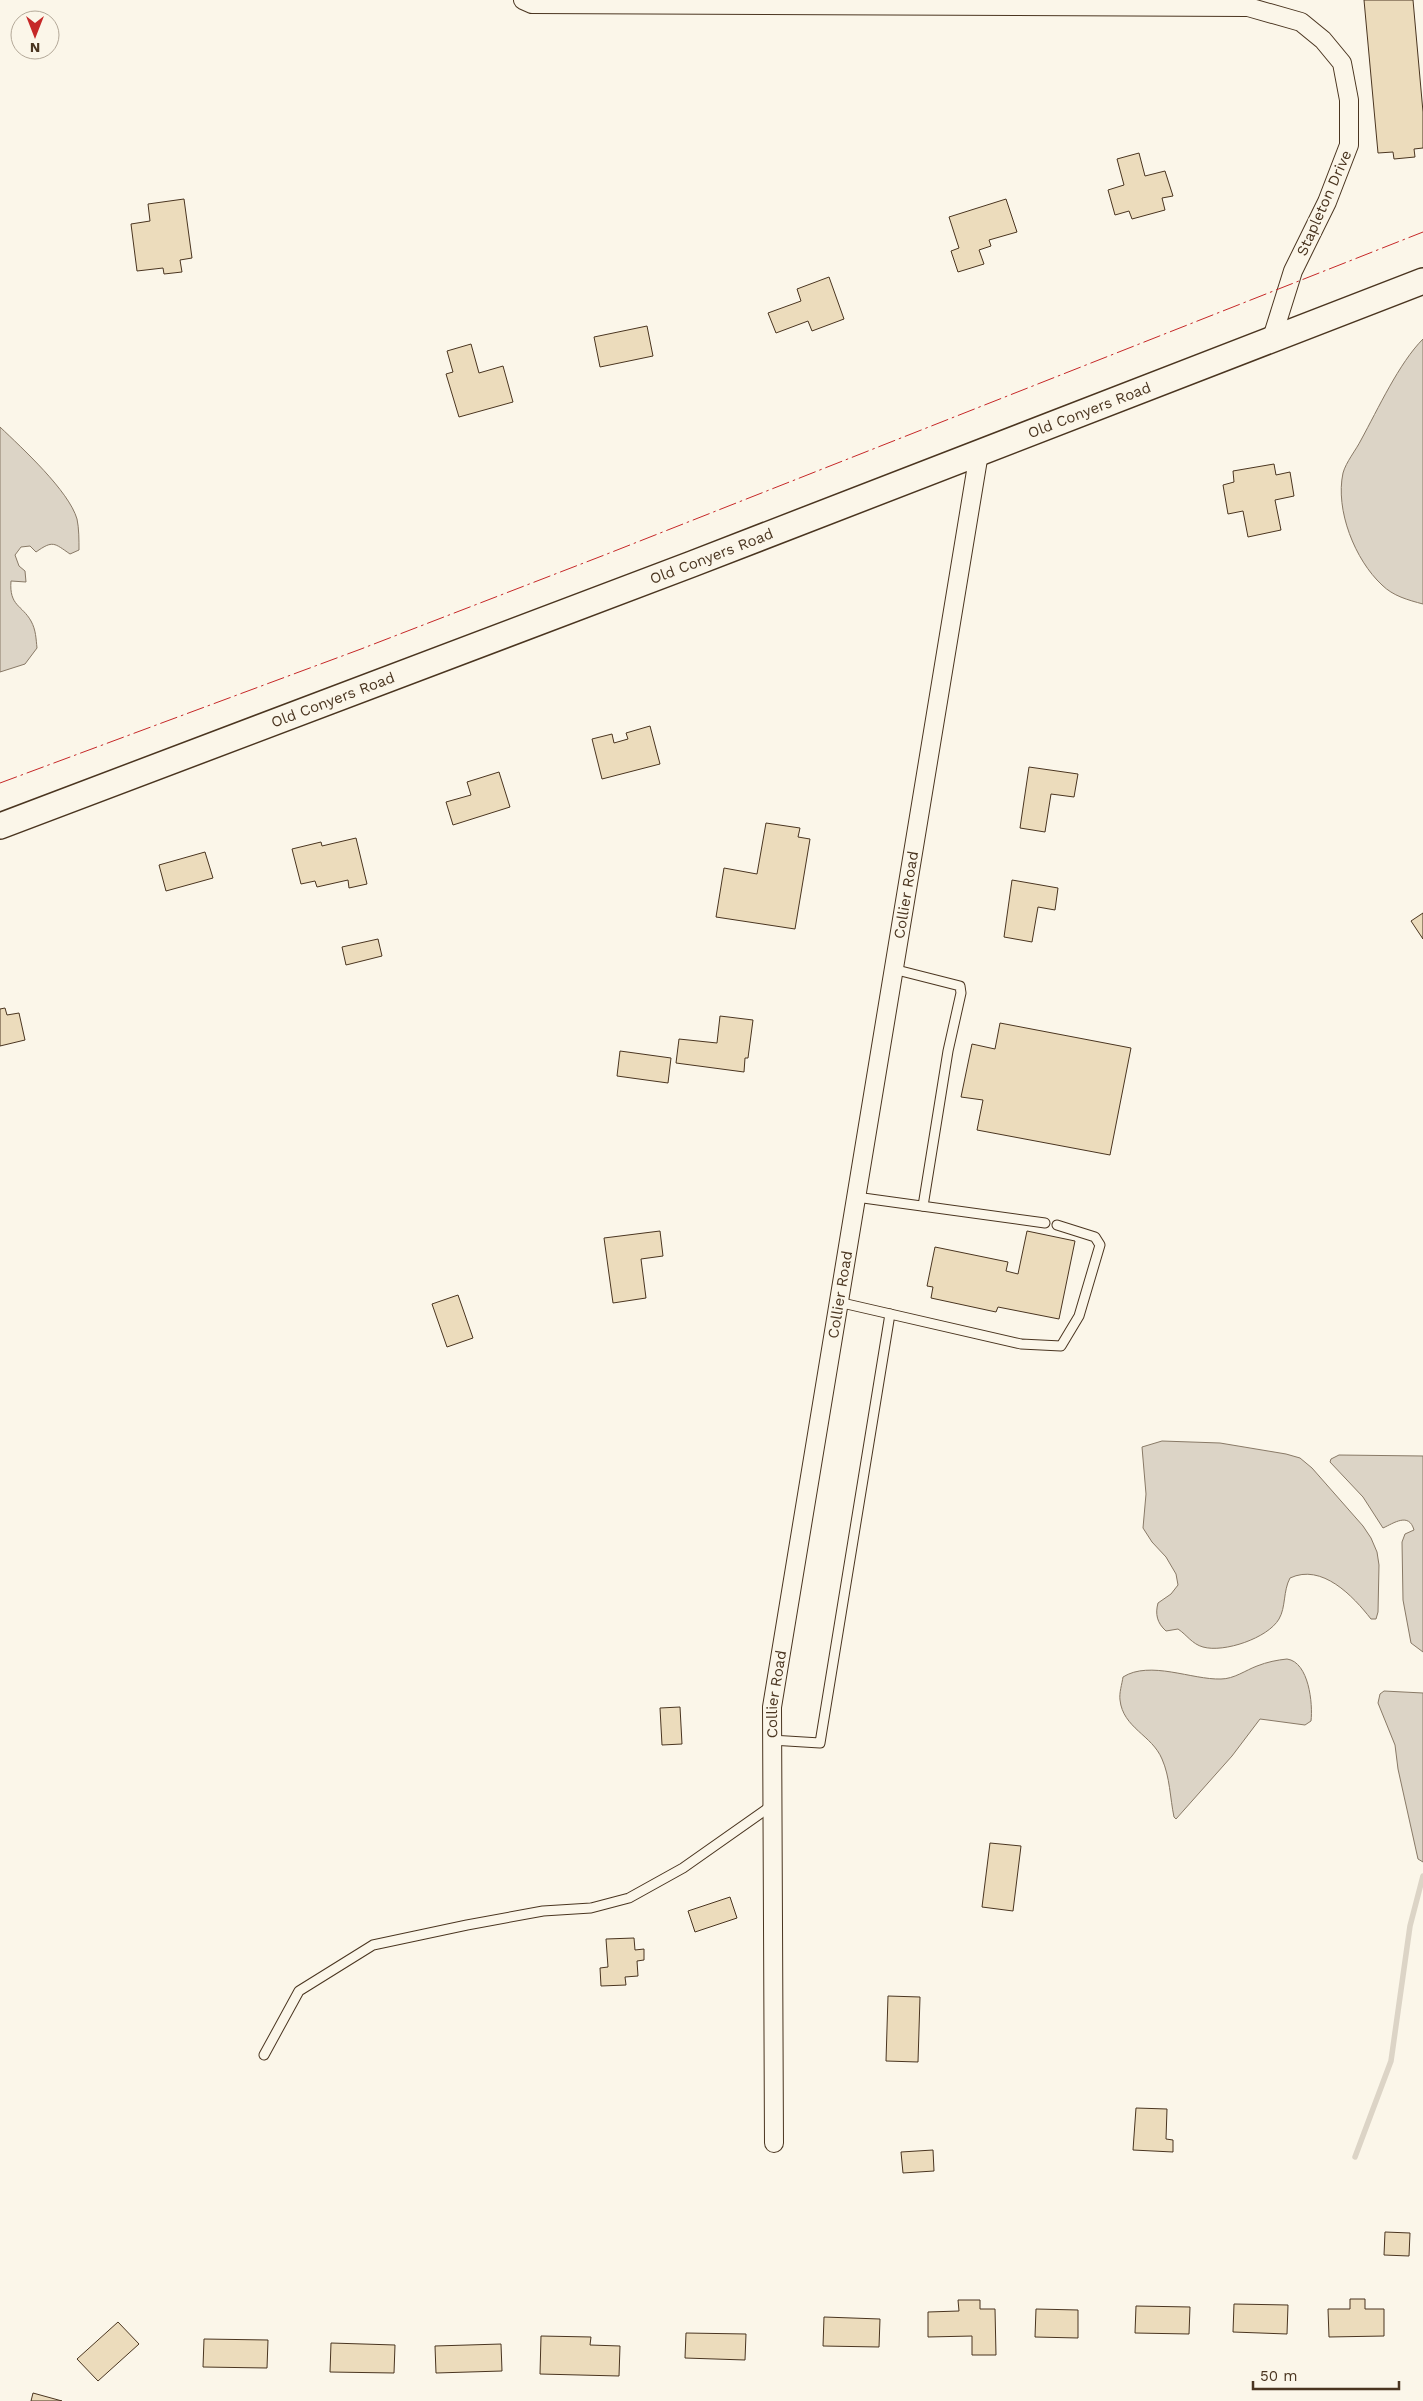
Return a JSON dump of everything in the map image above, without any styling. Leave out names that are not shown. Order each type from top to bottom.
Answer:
[{"type":"street","name":"Stapleton Drive","points":[[523,0],[532,4],[1237,3],[1301,22],[1323,40],[1342,63],[1349,100],[1349,145],[1327,202],[1293,271],[1272,338]]},
{"type":"street","name":"Old Conyers Road","points":[[0,826],[979,453],[1423,281]]},
{"type":"street","name":"Collier Road","points":[[774,2143],[772,1707],[979,453]]},
{"type":"lane","points":[[893,969],[960,986],[961,993],[948,1052],[923,1206]]},
{"type":"lane","points":[[856,1197],[1045,1223]]},
{"type":"lane","points":[[838,1302],[1021,1344],[1061,1346],[1079,1316],[1100,1245],[1095,1237],[1057,1225]]},
{"type":"lane","points":[[771,1740],[820,1743],[890,1314]]},
{"type":"lane","points":[[264,2055],[299,1991],[373,1945],[543,1911],[592,1908],[630,1898],[690,1862],[771,1806]]},
{"type":"shaded area","points":[[1423,339],[1423,604],[1391,592],[1372,575],[1349,534],[1342,503],[1341,487],[1344,469],[1397,373]]},
{"type":"shaded area","points":[[0,427],[44,470],[65,496],[77,519],[79,550],[70,554],[57,545],[50,544],[36,552],[30,546],[21,547],[15,555],[19,566],[25,571],[26,582],[11,581],[12,596],[33,624],[37,648],[25,664],[0,672]]},
{"type":"shaded area","points":[[1162,1441],[1220,1443],[1300,1458],[1312,1468],[1363,1526],[1371,1538],[1377,1552],[1379,1565],[1378,1612],[1376,1619],[1371,1619],[1336,1584],[1314,1575],[1302,1575],[1290,1578],[1279,1619],[1273,1626],[1256,1638],[1233,1646],[1212,1648],[1196,1644],[1178,1629],[1166,1631],[1159,1622],[1157,1607],[1158,1603],[1171,1594],[1178,1585],[1176,1574],[1166,1557],[1152,1542],[1143,1528],[1146,1494],[1142,1447]]},
{"type":"shaded area","points":[[1339,1455],[1423,1456],[1423,1652],[1411,1643],[1403,1600],[1402,1542],[1405,1534],[1414,1530],[1412,1525],[1409,1521],[1401,1520],[1383,1528],[1363,1497],[1330,1462],[1331,1459]]},
{"type":"shaded area","points":[[1287,1659],[1294,1662],[1305,1675],[1310,1695],[1311,1721],[1305,1725],[1260,1719],[1232,1756],[1176,1819],[1162,1759],[1152,1744],[1126,1718],[1122,1710],[1120,1691],[1123,1677],[1134,1672],[1158,1670],[1210,1679],[1226,1679],[1264,1663]]},
{"type":"shaded area","points":[[1384,1691],[1423,1693],[1423,1862],[1418,1859],[1398,1769],[1395,1745],[1378,1703],[1380,1694]]},
{"type":"building","points":[[1364,0],[1413,0],[1423,112],[1423,148],[1414,149],[1415,157],[1394,159],[1393,152],[1378,153]]},
{"type":"building","points":[[1139,153],[1145,176],[1165,171],[1173,196],[1162,198],[1165,210],[1132,219],[1129,211],[1115,215],[1108,190],[1124,185],[1117,159]]},
{"type":"building","points":[[184,199],[192,258],[180,260],[182,272],[164,274],[163,268],[137,271],[131,224],[150,221],[148,204]]},
{"type":"building","points":[[1006,199],[1017,232],[989,240],[991,246],[979,250],[984,264],[958,272],[951,251],[959,248],[949,217]]},
{"type":"building","points":[[829,277],[844,319],[812,331],[808,321],[776,333],[768,313],[801,301],[797,289]]},
{"type":"building","points":[[647,326],[653,356],[600,367],[594,337]]},
{"type":"building","points":[[471,344],[479,373],[503,366],[513,402],[459,417],[446,374],[453,372],[447,351]]},
{"type":"building","points":[[1274,464],[1276,475],[1290,472],[1294,496],[1275,500],[1281,530],[1248,537],[1243,511],[1228,514],[1223,485],[1234,482],[1233,471]]},
{"type":"building","points":[[650,726],[660,764],[602,779],[592,739],[612,734],[614,743],[628,739],[626,733]]},
{"type":"building","points":[[1029,767],[1078,774],[1074,797],[1051,794],[1045,832],[1020,828]]},
{"type":"building","points":[[499,772],[510,807],[453,825],[446,802],[471,795],[467,782]]},
{"type":"building","points":[[766,823],[800,828],[798,837],[810,839],[795,929],[716,917],[724,868],[757,874]]},
{"type":"building","points":[[356,838],[367,884],[349,888],[348,880],[317,887],[315,881],[301,884],[292,849],[321,842],[322,846]]},
{"type":"building","points":[[205,852],[213,878],[166,891],[159,865]]},
{"type":"building","points":[[1012,880],[1058,888],[1055,910],[1038,907],[1032,942],[1004,937]]},
{"type":"building","points":[[1423,913],[1423,939],[1411,921]]},
{"type":"building","points":[[378,939],[382,956],[346,965],[342,947]]},
{"type":"building","points":[[5,1008],[7,1015],[19,1013],[25,1040],[0,1046],[0,1009]]},
{"type":"building","points":[[720,1016],[753,1020],[748,1058],[745,1058],[744,1072],[676,1063],[679,1039],[717,1043]]},
{"type":"building","points":[[1000,1023],[1131,1048],[1110,1155],[977,1130],[983,1100],[961,1097],[972,1044],[995,1049]]},
{"type":"building","points":[[620,1051],[671,1058],[668,1083],[617,1076]]},
{"type":"building","points":[[660,1231],[663,1256],[641,1259],[646,1298],[613,1303],[604,1238]]},
{"type":"building","points":[[1027,1231],[1075,1241],[1059,1319],[998,1307],[996,1312],[931,1298],[933,1287],[927,1286],[935,1247],[1008,1262],[1006,1271],[1018,1274]]},
{"type":"building","points":[[458,1295],[473,1338],[447,1347],[432,1304]]},
{"type":"building","points":[[680,1707],[682,1744],[662,1745],[660,1708]]},
{"type":"building","points":[[990,1843],[1021,1846],[1013,1911],[982,1907]]},
{"type":"building","points":[[730,1897],[737,1918],[695,1932],[688,1911]]},
{"type":"building","points":[[634,1938],[635,1950],[644,1949],[644,1960],[637,1961],[638,1976],[625,1977],[626,1985],[601,1986],[600,1968],[608,1967],[606,1939]]},
{"type":"building","points":[[888,1996],[920,1997],[918,2062],[886,2061]]},
{"type":"building","points":[[1136,2108],[1167,2109],[1166,2139],[1173,2140],[1173,2152],[1133,2150]]},
{"type":"building","points":[[933,2150],[934,2171],[903,2173],[901,2152]]},
{"type":"building","points":[[1385,2232],[1410,2233],[1409,2256],[1384,2255]]},
{"type":"building","points":[[1350,2299],[1365,2299],[1365,2309],[1384,2309],[1384,2336],[1329,2337],[1328,2309],[1350,2309]]},
{"type":"building","points":[[958,2300],[980,2300],[980,2309],[995,2309],[996,2355],[972,2355],[972,2336],[928,2337],[928,2312],[959,2311]]},
{"type":"building","points":[[1234,2304],[1288,2305],[1287,2334],[1233,2332]]},
{"type":"building","points":[[1136,2306],[1190,2307],[1189,2334],[1135,2333]]},
{"type":"building","points":[[1036,2309],[1078,2310],[1078,2338],[1035,2337]]},
{"type":"building","points":[[824,2317],[880,2319],[879,2347],[823,2346]]},
{"type":"building","points":[[118,2322],[139,2344],[98,2381],[77,2359]]},
{"type":"building","points":[[686,2333],[746,2334],[745,2360],[685,2358]]},
{"type":"building","points":[[541,2336],[591,2337],[590,2345],[620,2346],[619,2376],[540,2374]]},
{"type":"building","points":[[204,2339],[268,2340],[267,2368],[203,2367]]},
{"type":"building","points":[[331,2343],[395,2345],[394,2373],[330,2372]]},
{"type":"building","points":[[501,2344],[502,2371],[436,2373],[435,2346]]},
{"type":"building","points":[[33,2393],[62,2401],[31,2401]]},
{"type":"waterway","points":[[1355,2157],[1391,2061],[1410,1926],[1423,1876]]},
{"type":"power","points":[[0,783],[361,649],[607,554],[1423,232]]}]
